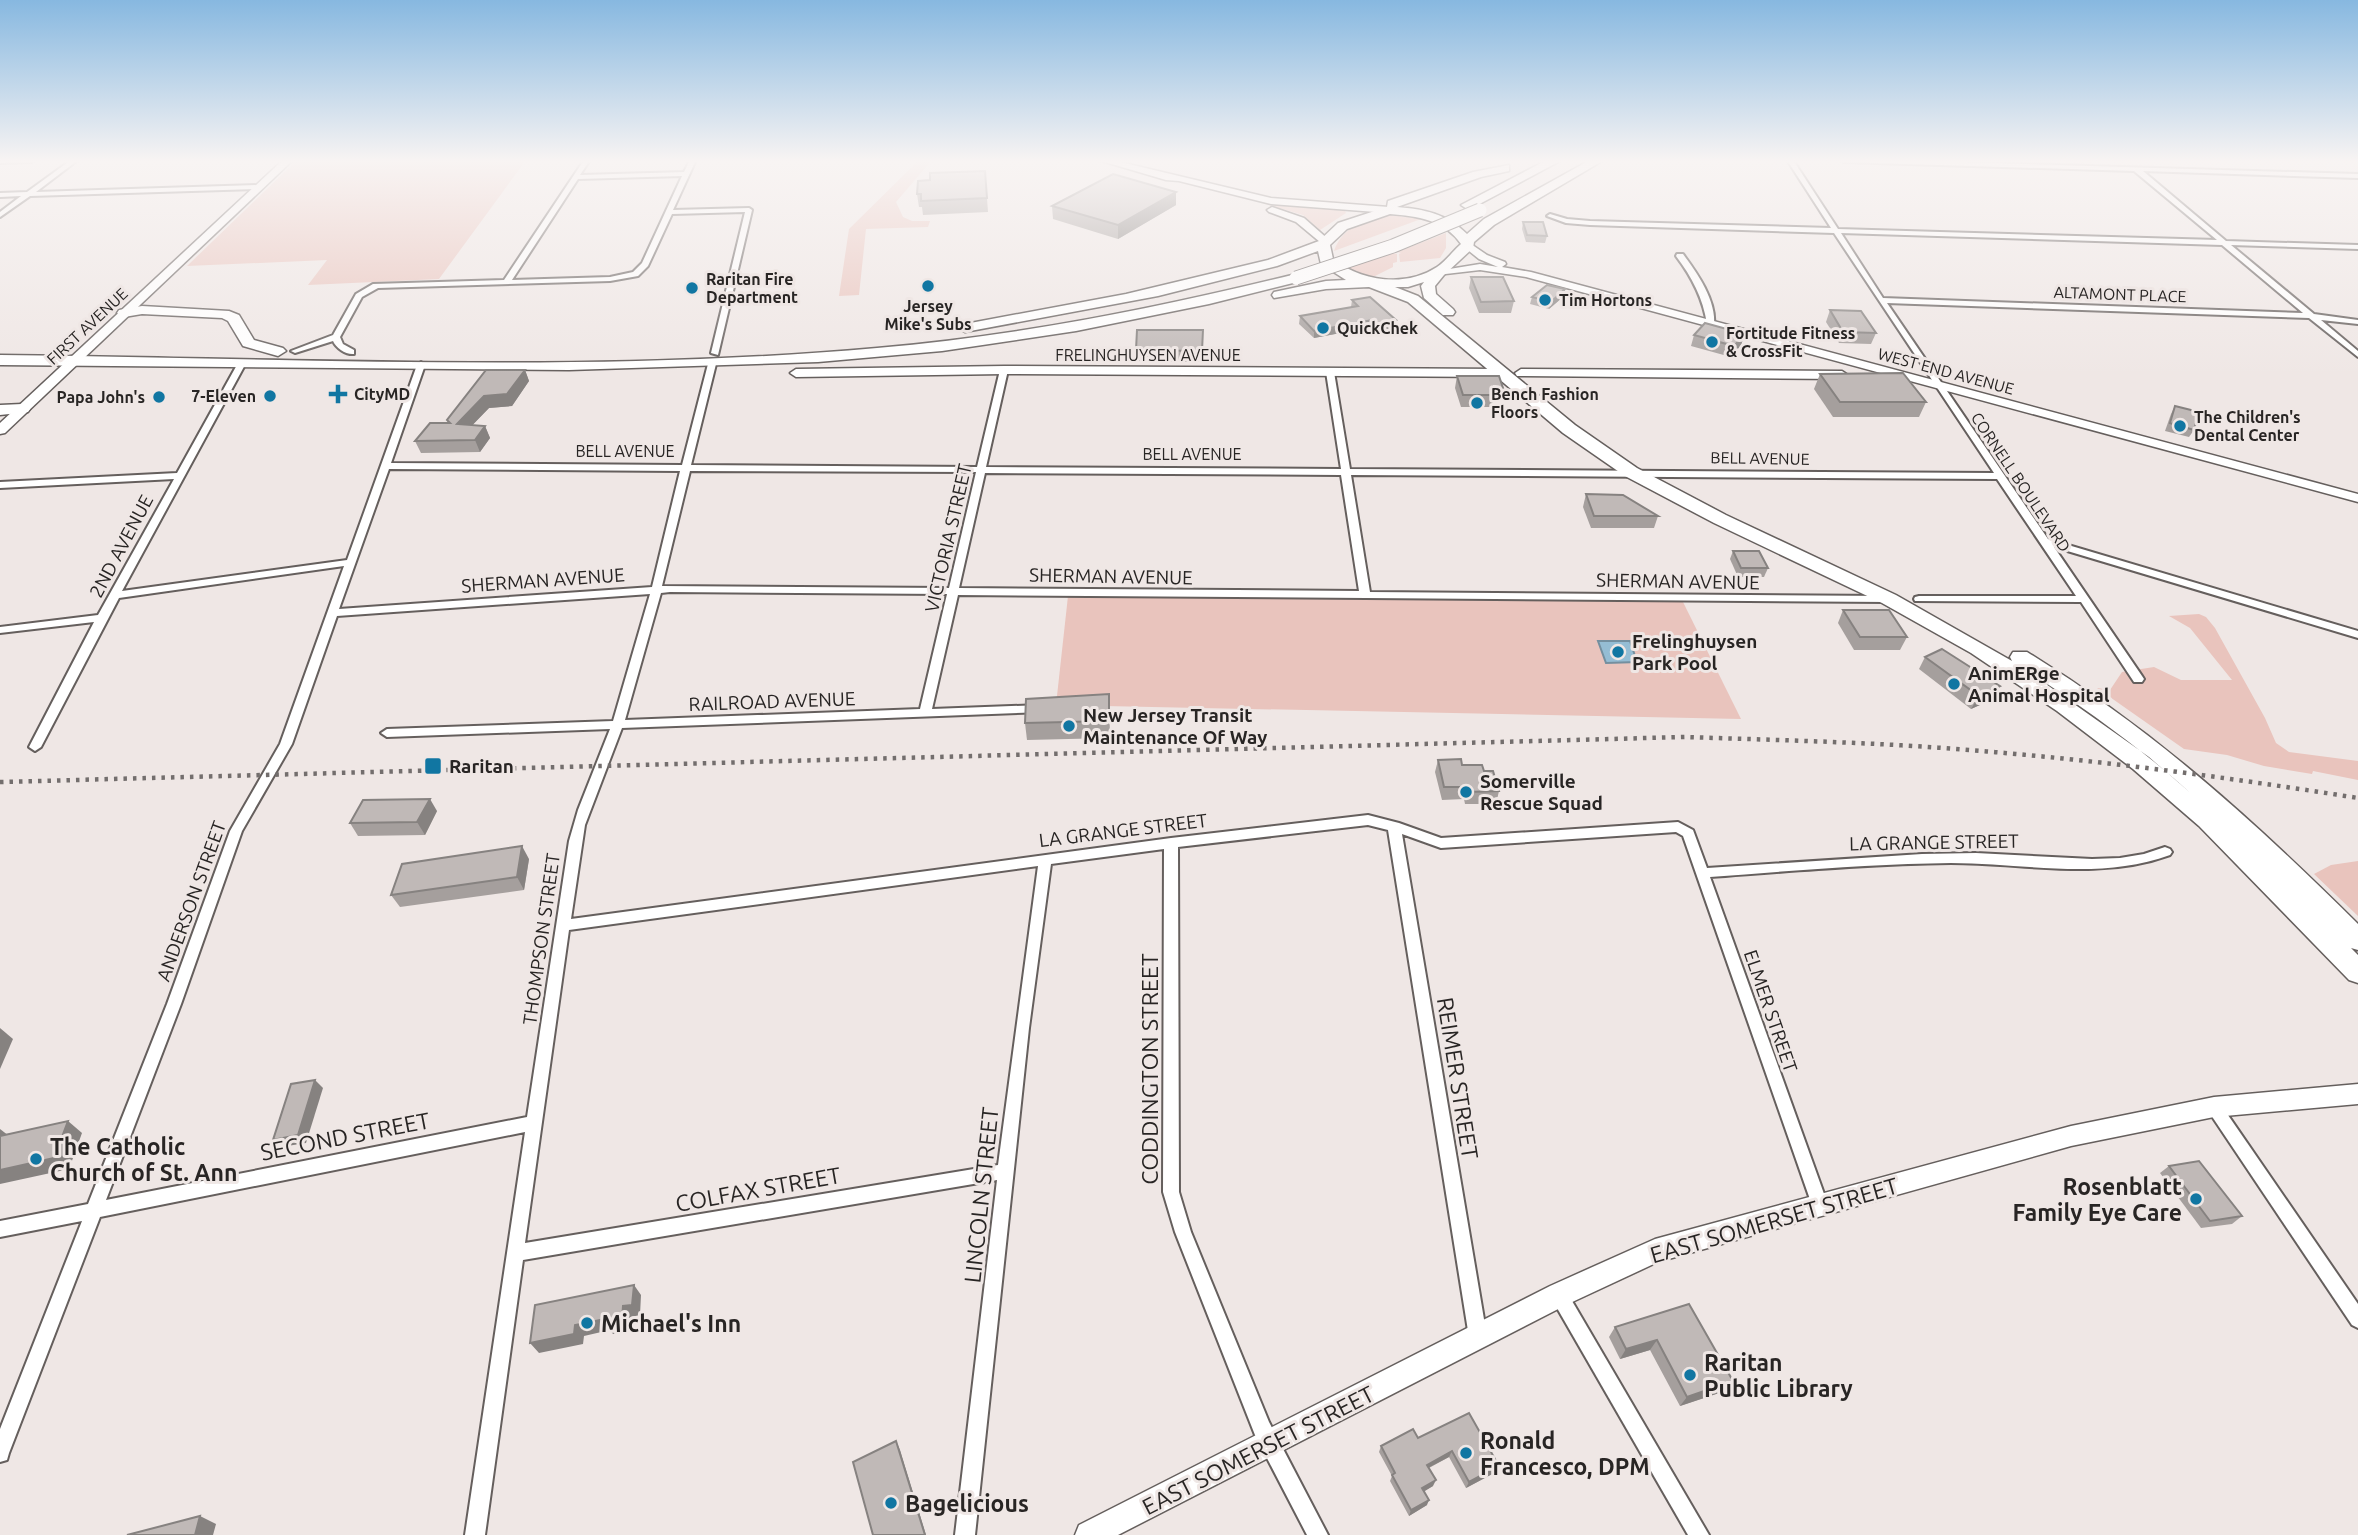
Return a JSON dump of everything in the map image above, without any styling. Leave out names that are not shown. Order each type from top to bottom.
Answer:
[{"type":"highway","points":[[1331,232],[1323,242],[1322,256],[1328,266],[1341,275],[1413,299],[1569,429],[1631,472],[1699,509],[1889,599],[2020,675],[2141,763],[2235,846],[2358,972]]},
{"type":"highway","points":[[0,348],[242,363],[421,365],[846,356],[1003,338],[1198,303],[1393,246],[1423,232]]},
{"type":"highway","points":[[1457,232],[1467,243]]},
{"type":"highway","points":[[713,358],[746,366],[849,363],[997,349],[1153,324],[1310,287],[1404,283],[1439,274],[1452,266],[1467,243],[1479,232]]},
{"type":"highway","points":[[811,348],[991,324],[1120,300],[1264,264],[1323,242]]},
{"type":"highway","points":[[1439,274],[1429,286],[1430,297],[1593,431],[1657,472],[1714,503],[1919,599],[2033,665],[2176,767],[2259,842],[2358,940]]},
{"type":"highway","points":[[0,360],[79,355],[278,351],[713,358],[926,338],[1073,318],[1290,275]]},
{"type":"highway","points":[[124,313],[142,310],[223,314],[234,318],[248,343],[278,351]]},
{"type":"highway","points":[[0,410],[22,409]]},
{"type":"street","name":"FIRST AVENUE","points":[[0,430],[211,232]]},
{"type":"street","points":[[506,283],[539,232]]},
{"type":"street","points":[[295,351],[336,337],[359,296],[376,286],[618,278],[635,274],[643,268],[659,232]]},
{"type":"street","name":"THOMPSON STREET","points":[[475,1535],[575,841],[582,810],[619,723],[656,589],[744,232]]},
{"type":"street","points":[[1313,232],[1323,242]]},
{"type":"street","name":"CORNELL BOULEVARD","points":[[1836,232],[2138,679]]},
{"type":"street","points":[[1856,232],[2358,247]]},
{"type":"street","points":[[2210,232],[2358,355]]},
{"type":"street","name":"WEST END AVENUE","points":[[1467,243],[1488,260],[1527,274],[2358,498]]},
{"type":"street","points":[[1680,256],[1709,309],[1711,324]]},
{"type":"street","name":"WEST END AVENUE","points":[[1439,274],[1480,267],[1527,274]]},
{"type":"street","name":"ALTAMONT PLACE","points":[[1881,300],[2311,316],[2358,322]]},
{"type":"street","points":[[336,337],[339,345],[351,352]]},
{"type":"street","name":"2ND AVENUE","points":[[36,747],[102,618],[242,363]]},
{"type":"street","name":"ANDERSON STREET","points":[[0,1453],[174,1004],[236,831],[286,744],[421,365]]},
{"type":"street","name":"FRELINGHUYSEN AVENUE","points":[[796,373],[1004,370],[1500,373]]},
{"type":"street","name":"VICTORIA STREET","points":[[925,714],[1004,370]]},
{"type":"street","points":[[1330,372],[1365,595]]},
{"type":"street","points":[[1521,373],[1901,375]]},
{"type":"street","name":"BELL AVENUE","points":[[385,466],[2000,476]]},
{"type":"street","points":[[0,485],[179,476]]},
{"type":"street","points":[[2043,541],[2358,635]]},
{"type":"street","points":[[114,596],[351,562]]},
{"type":"street","name":"SHERMAN AVENUE","points":[[332,612],[656,589],[1889,599]]},
{"type":"street","points":[[1919,599],[2082,599]]},
{"type":"street","points":[[0,630],[102,618]]},
{"type":"street","name":"RAILROAD AVENUE","points":[[387,733],[1059,709]]},
{"type":"street","name":"LA GRANGE STREET","points":[[564,925],[1171,843],[1368,820],[1441,843],[1629,828],[1678,827],[1685,830]]},
{"type":"street","name":"REIMER STREET","points":[[1394,826],[1478,1338]]},
{"type":"street","name":"ELMER STREET","points":[[1685,830],[1820,1205]]},
{"type":"street","name":"CODDINGTON STREET","points":[[1171,843],[1171,1192],[1188,1244],[1271,1444],[1318,1535]]},
{"type":"street","name":"LA GRANGE STREET","points":[[1702,873],[1955,858],[2114,863],[2150,860],[2165,852]]},
{"type":"street","name":"LINCOLN STREET","points":[[965,1535],[989,1342],[1025,994],[1045,860]]},
{"type":"street","name":"EAST SOMERSET STREET","points":[[1089,1535],[1559,1295],[1655,1251],[2071,1136],[2214,1107],[2358,1094]]},
{"type":"street","points":[[2214,1107],[2358,1319]]},
{"type":"street","name":"SECOND STREET","points":[[0,1229],[534,1123]]},
{"type":"street","name":"COLFAX STREET","points":[[517,1253],[1007,1171]]},
{"type":"street","points":[[1559,1295],[1699,1535]]},
{"type":"shaded area","points":[[223,232],[474,232],[439,279],[308,285],[327,260],[187,266]]},
{"type":"shaded area","points":[[849,232],[866,232],[859,295],[839,296]]},
{"type":"shaded area","points":[[1346,232],[1387,232],[1334,251]]},
{"type":"shaded area","points":[[1446,233],[1446,248],[1440,258],[1400,262],[1401,253],[1397,252]]},
{"type":"shaded area","points":[[1397,254],[1397,262],[1393,263],[1393,267],[1373,277],[1345,269]]},
{"type":"shaded area","points":[[1068,596],[1682,600],[1741,719],[1056,705]]},
{"type":"shaded area","points":[[2199,614],[2206,617],[2215,628],[2276,743],[2289,752],[2358,761],[2358,780],[2313,771],[2312,774],[2264,766],[2227,755],[2184,749],[2097,688],[2110,690],[2122,672],[2154,667],[2181,680],[2232,680],[2190,628],[2169,616]]},
{"type":"shaded area","points":[[2358,861],[2358,916],[2314,874],[2331,865]]},
{"type":"water","name":"Frelinghuysen Park Pool","points":[[1598,641],[1630,641],[1637,662],[1606,663]]},
{"type":"building","points":[[1526,232],[1546,232],[1547,236],[1527,235]]},
{"type":"building","points":[[1471,277],[1503,277],[1514,301],[1481,302]]},
{"type":"building","points":[[1547,285],[1565,289],[1551,302],[1532,297]]},
{"type":"building","points":[[1370,297],[1396,320],[1377,324],[1372,320],[1314,331],[1300,316],[1358,306],[1352,300]]},
{"type":"building","points":[[1830,310],[1861,311],[1876,333],[1843,332]]},
{"type":"building","points":[[1705,323],[1745,334],[1734,346],[1694,335]]},
{"type":"building","points":[[1137,330],[1203,330],[1202,351],[1136,350]]},
{"type":"building","points":[[486,370],[525,370],[507,394],[484,396],[457,424],[485,426],[475,440],[415,441],[430,423],[450,423],[447,420]]},
{"type":"building","points":[[1903,373],[1926,402],[1840,402],[1820,374]]},
{"type":"building","points":[[1457,376],[1499,376],[1503,388],[1495,388],[1497,395],[1463,395]]},
{"type":"building","points":[[2175,406],[2199,412],[2194,430],[2170,423]]},
{"type":"building","points":[[1586,494],[1623,495],[1658,516],[1594,516]]},
{"type":"building","points":[[1733,551],[1759,551],[1768,568],[1741,568]]},
{"type":"building","points":[[1843,610],[1889,610],[1907,637],[1860,637]]},
{"type":"building","points":[[1942,649],[2000,686],[1979,696],[1925,657]]},
{"type":"building","points":[[1109,694],[1109,721],[1025,723],[1026,699]]},
{"type":"building","points":[[1461,759],[1462,765],[1482,765],[1484,771],[1493,771],[1499,791],[1468,792],[1466,787],[1444,787],[1438,760]]},
{"type":"building","points":[[430,799],[417,822],[350,823],[363,800]]},
{"type":"building","points":[[522,846],[517,877],[391,895],[402,864]]},
{"type":"building","points":[[315,1080],[298,1135],[273,1140],[291,1084]]},
{"type":"building","points":[[68,1121],[54,1158],[0,1170],[0,1136]]},
{"type":"building","points":[[2199,1161],[2242,1216],[2210,1221],[2169,1166]]},
{"type":"building","points":[[634,1285],[632,1305],[623,1306],[622,1320],[605,1323],[605,1319],[575,1325],[574,1334],[530,1343],[535,1305]]},
{"type":"building","name":"Raritan Public Library","points":[[1689,1304],[1733,1381],[1687,1397],[1657,1340],[1626,1349],[1615,1327]]},
{"type":"building","points":[[1469,1413],[1499,1466],[1469,1482],[1452,1451],[1427,1465],[1436,1480],[1422,1488],[1429,1500],[1411,1510],[1392,1475],[1395,1473],[1381,1446],[1413,1429],[1418,1438]]},
{"type":"building","name":"Bagelicious","points":[[896,1441],[925,1535],[873,1535],[853,1462]]},
{"type":"building","points":[[200,1516],[195,1535],[127,1535]]},
{"type":"railway","points":[[0,782],[1685,737],[1821,741],[2007,753],[2158,769],[2358,798]]},
{"type":"place","name":"Jersey Mike's Subs","points":[[928,286]]},
{"type":"place","name":"Raritan Fire Department","points":[[692,288]]},
{"type":"place","name":"Tim Hortons","points":[[1545,300]]},
{"type":"place","name":"QuickChek","points":[[1323,328]]},
{"type":"place","name":"Fortitude Fitness & CrossFit","points":[[1712,342]]},
{"type":"place","name":"CityMD","points":[[338,394]]},
{"type":"place","name":"7-Eleven","points":[[270,396]]},
{"type":"place","name":"Papa John's","points":[[159,397]]},
{"type":"place","name":"Bench Fashion Floors","points":[[1477,403]]},
{"type":"place","name":"The Children's Dental Center","points":[[2180,426]]},
{"type":"place","name":"Frelinghuysen Park Pool","points":[[1618,652]]},
{"type":"place","name":"AnimERge Animal Hospital","points":[[1954,684]]},
{"type":"place","name":"New Jersey Transit Maintenance Of Way","points":[[1069,726]]},
{"type":"place","name":"Raritan","points":[[433,766]]},
{"type":"place","name":"Somerville Rescue Squad","points":[[1466,792]]},
{"type":"place","name":"The Catholic Church of St. Ann","points":[[36,1159]]},
{"type":"place","name":"Rosenblatt Family Eye Care","points":[[2196,1199]]},
{"type":"place","name":"Michael's Inn","points":[[587,1323]]},
{"type":"place","name":"Raritan Public Library","points":[[1690,1375]]},
{"type":"place","name":"Ronald Francesco, DPM","points":[[1466,1453]]},
{"type":"place","name":"Bagelicious","points":[[891,1503]]}]
